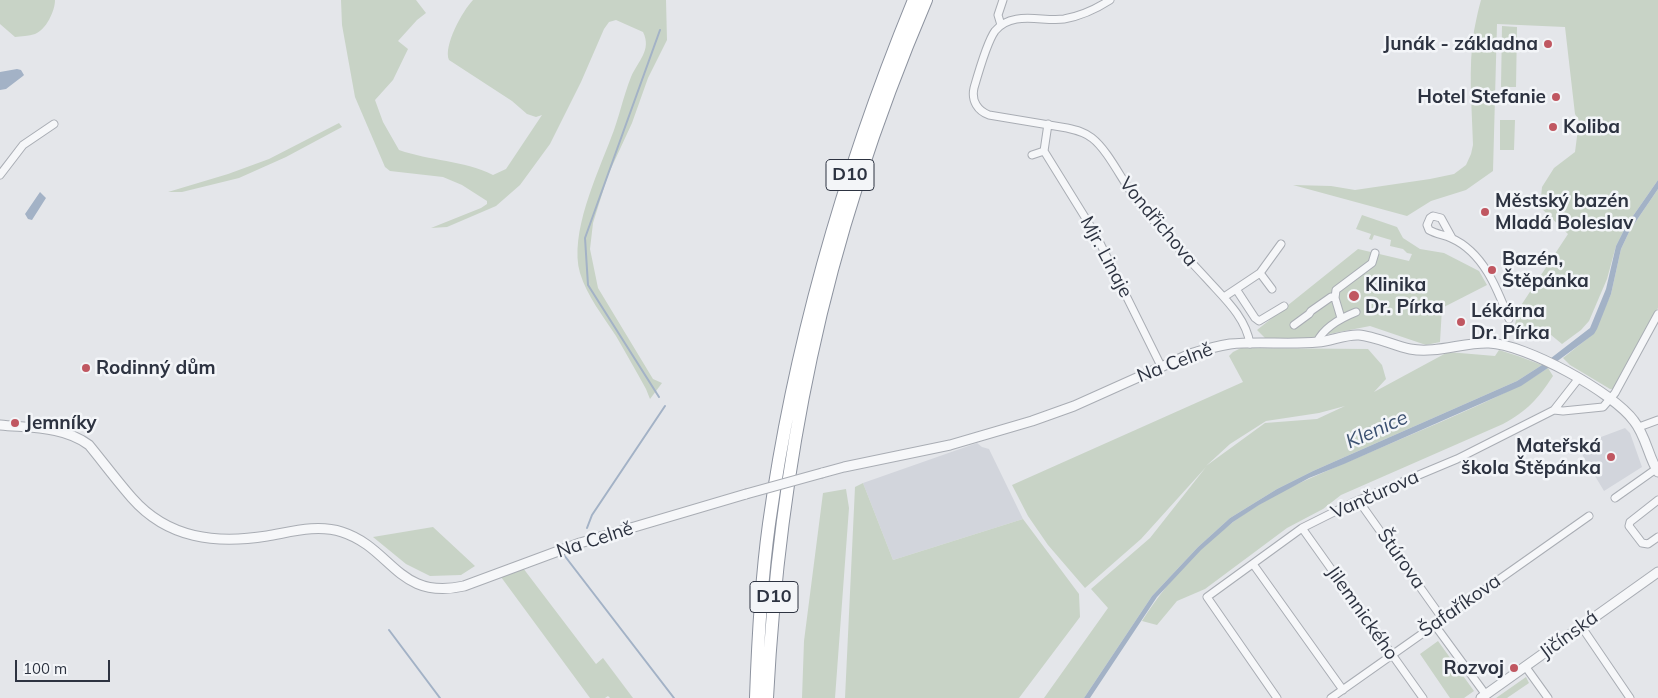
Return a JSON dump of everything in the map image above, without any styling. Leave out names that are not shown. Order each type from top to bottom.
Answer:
[{"type":"highway","name":"D10","points":[[756,698],[762,593],[769,525],[782,445],[801,354],[846,185],[872,109],[914,0]]},
{"type":"highway","name":"D10","points":[[767,698],[776,577],[786,497],[811,356],[857,187],[882,112],[926,0]]},
{"type":"street","points":[[1003,0],[998,15],[1001,25],[1016,19],[1053,20],[1071,18],[1094,10],[1110,0]]},
{"type":"street","name":"Vondřichova","points":[[1001,25],[994,32],[990,41],[974,90],[976,105],[989,115],[1048,124],[1076,130],[1092,137],[1103,149],[1124,184],[1139,203],[1224,297],[1242,321],[1250,344]]},
{"type":"street","points":[[0,176],[23,146],[54,124]]},
{"type":"street","points":[[1032,155],[1044,151],[1048,124]]},
{"type":"street","name":"Mjr. Linaje","points":[[1044,151],[1096,235],[1161,366]]},
{"type":"street","points":[[1452,238],[1479,258],[1509,319]]},
{"type":"street","points":[[1224,297],[1260,274],[1281,244]]},
{"type":"street","points":[[1341,318],[1335,298],[1336,290],[1372,263],[1375,253]]},
{"type":"street","points":[[1260,274],[1272,289]]},
{"type":"street","points":[[1236,290],[1259,322],[1284,306]]},
{"type":"street","points":[[1294,325],[1331,297],[1335,298]]},
{"type":"street","points":[[1317,342],[1320,336],[1341,318],[1356,312]]},
{"type":"street","points":[[1610,399],[1658,314]]},
{"type":"street","name":"Na Celně","points":[[0,425],[60,430],[80,438],[89,445],[133,499],[148,513],[161,522],[186,534],[226,540],[246,539],[313,529],[334,530],[360,541],[413,582],[431,588],[445,589],[464,586],[580,543],[746,494],[822,473],[950,445],[1032,421],[1074,406],[1190,354],[1228,344],[1317,342],[1359,335],[1412,349],[1497,343],[1538,357],[1579,378]]},
{"type":"street","points":[[1579,378],[1610,399],[1627,413],[1639,427],[1657,471],[1615,498]]},
{"type":"street","name":"Vančurova","points":[[1276,698],[1207,598],[1302,528],[1360,500],[1457,459],[1554,410],[1579,378]]},
{"type":"street","name":"Vančurova","points":[[1554,410],[1563,411],[1603,407],[1610,399]]},
{"type":"street","points":[[1639,427],[1658,420]]},
{"type":"street","name":"Štúrova","points":[[1360,500],[1363,507],[1442,618]]},
{"type":"street","points":[[1658,500],[1630,522],[1629,526],[1642,543],[1648,544],[1658,537]]},
{"type":"street","name":"Šafaříkova","points":[[1331,698],[1442,618],[1590,516]]},
{"type":"street","name":"Jilemnického","points":[[1302,528],[1423,698]]},
{"type":"street","points":[[1254,564],[1343,690]]},
{"type":"street","name":"Jičínská","points":[[1483,696],[1658,572]]},
{"type":"street","points":[[1434,624],[1483,696]]},
{"type":"street","points":[[1581,626],[1630,698]]},
{"type":"street","points":[[1525,666],[1548,698]]},
{"type":"shaded area","points":[[0,0],[55,0],[55,4],[52,15],[43,29],[28,36],[15,37],[0,24]]},
{"type":"shaded area","points":[[341,0],[416,0],[426,13],[398,41],[408,49],[393,80],[375,100],[383,122],[399,150],[470,166],[493,175],[506,169],[542,115],[536,117],[527,114],[512,101],[449,60],[449,46],[455,28],[473,0],[666,0],[667,40],[648,78],[632,123],[608,175],[593,223],[590,249],[598,288],[653,379],[662,383],[650,399],[620,342],[587,290],[580,273],[578,258],[578,241],[586,205],[614,130],[631,77],[645,50],[646,44],[643,32],[616,20],[609,22],[550,144],[520,185],[496,206],[447,227],[431,228],[481,208],[487,204],[487,201],[462,185],[443,177],[390,171],[385,167],[355,97],[342,25]]},
{"type":"shaded area","points":[[1481,0],[1658,0],[1658,180],[1626,226],[1616,246],[1607,279],[1589,321],[1581,330],[1562,344],[1545,330],[1515,325],[1518,310],[1568,234],[1540,207],[1542,187],[1554,168],[1575,152],[1579,121],[1575,114],[1565,27],[1497,24],[1493,171],[1466,190],[1431,201],[1407,216],[1293,185],[1331,186],[1355,190],[1454,174],[1466,165],[1473,145],[1471,59],[1474,31]]},
{"type":"shaded area","points":[[1502,26],[1517,27],[1516,87],[1501,87]]},
{"type":"shaded area","points":[[1500,120],[1515,120],[1514,150],[1500,150]]},
{"type":"shaded area","points":[[339,123],[342,127],[286,157],[239,178],[182,192],[168,192],[228,174],[269,159]]},
{"type":"shaded area","points":[[1658,189],[1658,308],[1613,389],[1610,389],[1570,365],[1563,358],[1593,334],[1611,294],[1621,249],[1630,230]]},
{"type":"shaded area","points":[[1362,215],[1397,227],[1403,238],[1420,249],[1444,253],[1479,271],[1487,285],[1442,308],[1440,342],[1426,345],[1370,326],[1309,338],[1265,338],[1257,330],[1358,249],[1409,261],[1412,254],[1407,253],[1403,249],[1390,246],[1391,240],[1374,235],[1372,240],[1369,239],[1371,234],[1356,229]]},
{"type":"shaded area","points":[[1241,348],[1368,349],[1382,365],[1386,379],[1374,392],[1448,352],[1495,356],[1499,350],[1542,365],[1517,381],[1313,471],[1277,489],[1230,518],[1198,547],[1152,596],[1084,698],[1044,698],[1108,608],[1091,589],[1150,538],[1206,467],[1141,539],[1085,588],[1048,545],[1028,516],[1012,485],[1243,382],[1229,356]],"holes":[[[1345,406],[1317,419],[1265,423],[1206,466],[1230,444],[1266,421],[1319,413]]]},
{"type":"shaded area","points":[[1548,368],[1553,376],[1537,398],[1512,419],[1341,495],[1323,509],[1287,528],[1205,589],[1177,601],[1157,625],[1142,621],[1166,587],[1194,556],[1226,528],[1260,504],[1302,482],[1497,397]]},
{"type":"shaded area","name":"Mateřská škola Štěpánka","points":[[1625,428],[1630,433],[1642,467],[1604,491],[1577,446]]},
{"type":"shaded area","points":[[977,443],[989,449],[1023,519],[893,560],[863,483]]},
{"type":"shaded area","points":[[863,483],[893,560],[1023,519],[1079,594],[1080,617],[1019,698],[845,698],[855,487]]},
{"type":"shaded area","points":[[846,489],[849,508],[835,698],[802,698],[804,641],[823,493]]},
{"type":"shaded area","points":[[433,527],[475,566],[461,575],[430,576],[406,564],[373,537]]},
{"type":"shaded area","points":[[523,568],[596,664],[603,658],[633,698],[610,698],[608,696],[605,698],[590,698],[501,577]]},
{"type":"shaded area","points":[[1438,641],[1474,691],[1464,698],[1450,698],[1420,654]]},
{"type":"shaded area","points":[[1526,677],[1529,683],[1507,698],[1496,698]]},
{"type":"water","points":[[21,70],[24,75],[6,89],[0,90],[0,72]]},
{"type":"water","points":[[1658,180],[1658,189],[1630,230],[1621,249],[1611,294],[1594,334],[1521,386],[1309,478],[1259,505],[1233,522],[1201,550],[1157,597],[1090,698],[1084,698],[1152,596],[1198,547],[1230,518],[1277,489],[1313,471],[1517,381],[1542,365],[1590,328],[1606,289],[1616,246],[1626,226]]},
{"type":"water","points":[[40,192],[46,198],[32,220],[28,219],[25,214]]},
{"type":"waterway","points":[[659,397],[588,285],[585,238],[660,30]]},
{"type":"waterway","points":[[587,528],[592,515],[665,406]]},
{"type":"waterway","points":[[564,555],[674,698]]},
{"type":"waterway","points":[[389,630],[440,698]]},
{"type":"place","name":"Junák - základna","points":[[1548,44]]},
{"type":"place","name":"Hotel Stefanie","points":[[1556,97]]},
{"type":"place","name":"Koliba","points":[[1553,127]]},
{"type":"place","name":"Městský bazén Mladá Boleslav","points":[[1485,212]]},
{"type":"place","name":"Bazén, Štěpánka","points":[[1492,270]]},
{"type":"place","name":"Klinika Dr. Pírka","points":[[1354,296]]},
{"type":"place","name":"Lékárna Dr. Pírka","points":[[1461,322]]},
{"type":"place","name":"Rodinný dům","points":[[86,368]]},
{"type":"place","name":"Jemníky","points":[[15,423]]},
{"type":"place","name":"Mateřská škola Štěpánka","points":[[1611,457]]},
{"type":"place","name":"Rozvoj","points":[[1514,668]]},
{"type":"water label","name":"Klenice","points":[[1377,430]]}]
